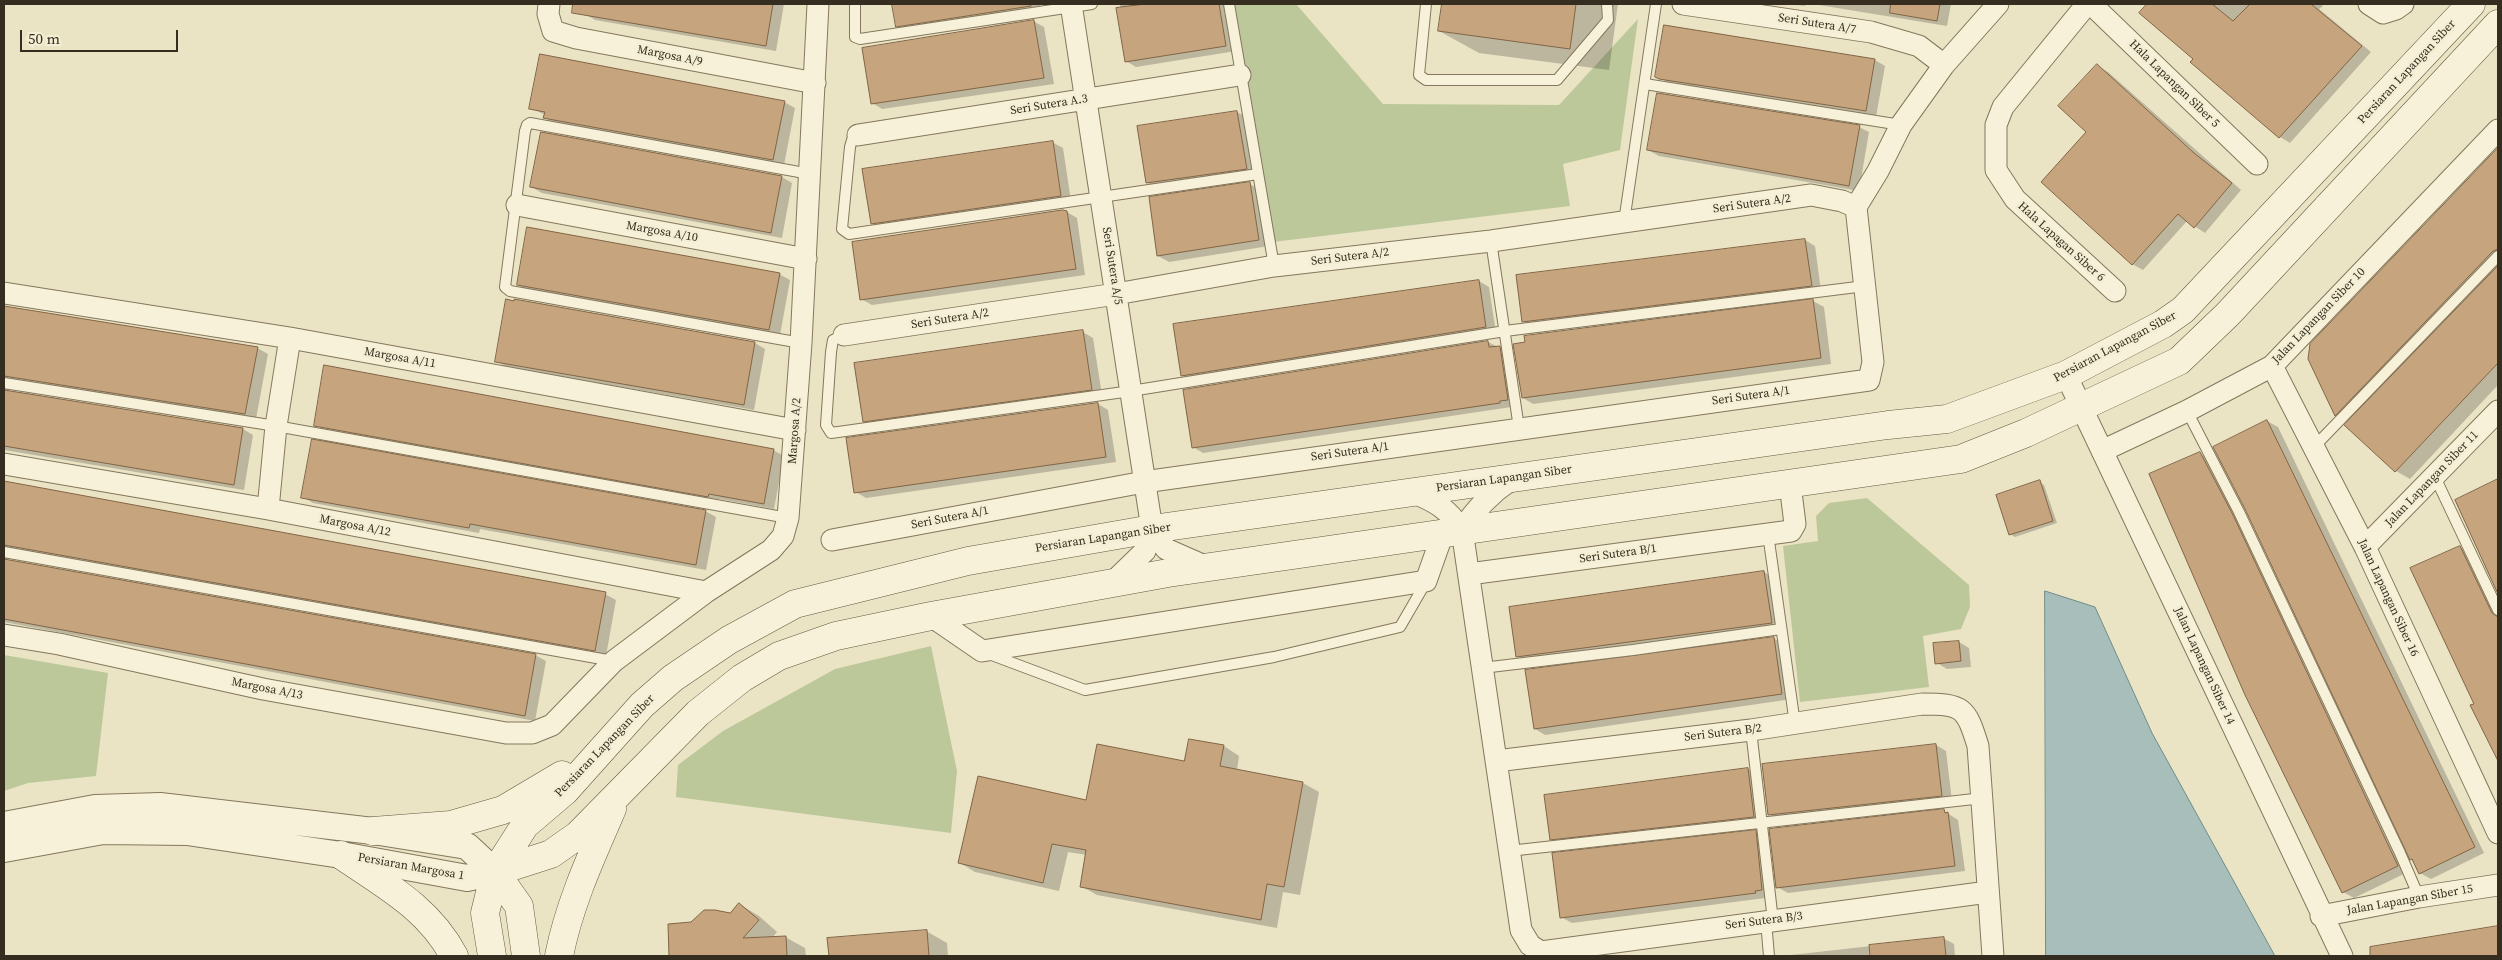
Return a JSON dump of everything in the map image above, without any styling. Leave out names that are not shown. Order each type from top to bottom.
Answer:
[{"type":"main road","name":"Persiaran Lapangan Siber","points":[[492,956],[485,913],[495,872],[525,825],[565,791],[642,704],[673,678],[729,640],[795,604],[968,561],[1152,529],[1888,425],[1947,419],[2066,375],[2163,324],[2183,310],[2471,4]]},
{"type":"main road","points":[[526,956],[519,906],[495,872],[551,854],[578,835],[698,713],[742,678],[779,656],[836,636],[931,616],[1208,567],[1961,460],[2082,408],[2179,361],[2228,314],[2498,24]]},
{"type":"main road","points":[[373,832],[451,826],[503,810],[552,783],[614,735]]},
{"type":"main road","points":[[559,956],[563,932],[584,875],[619,794]]},
{"type":"main road","points":[[341,855],[413,904],[443,935],[454,956]]},
{"type":"street","name":"Margosa A/9","points":[[549,4],[548,14],[553,31],[576,38],[815,83]]},
{"type":"street","name":"Margosa A/2","points":[[532,733],[552,726],[614,661],[706,592],[771,550],[783,536],[788,518],[801,344],[818,4]]},
{"type":"street","name":"Seri Sutera A/7","points":[[1683,4],[1871,32],[1919,46],[1944,65]]},
{"type":"street","points":[[1865,286],[1856,207],[1878,172],[1901,125],[1944,65],[1998,4]]},
{"type":"street","name":"Hala Lapagan Siber 6","points":[[2089,4],[2004,107],[1996,125],[1996,170],[2015,200],[2115,291]]},
{"type":"street","name":"Hala Lapangan Siber 5","points":[[2089,4],[2257,164]]},
{"type":"street","points":[[2369,4],[2383,13],[2396,10],[2403,4]]},
{"type":"street","name":"Seri Sutera A/5","points":[[1078,5],[1086,100],[1152,529]]},
{"type":"street","name":"Seri Sutera A.3","points":[[858,135],[1240,75]]},
{"type":"street","name":"Jalan Lapangan Siber 10","points":[[2102,451],[2187,411],[2272,366],[2498,130]]},
{"type":"street","name":"Seri Sutera A/2","points":[[844,335],[1116,294],[1274,266],[1491,240],[1811,195],[1842,201],[1856,207]]},
{"type":"street","name":"Margosa A/10","points":[[517,205],[806,259]]},
{"type":"street","name":"Seri Sutera A/1","points":[[832,540],[1144,482],[1869,380],[1873,362],[1865,286]]},
{"type":"street","name":"Margosa A/11","points":[[4,293],[290,338],[795,430]]},
{"type":"street","points":[[268,509],[276,426],[290,338]]},
{"type":"street","name":"Jalan Lapangan Siber 16","points":[[2272,366],[2364,547],[2498,833]]},
{"type":"street","name":"Jalan Lapangan Siber 14","points":[[2066,375],[2321,916],[2342,956]]},
{"type":"street","name":"Jalan Lapangan Siber 11","points":[[2364,547],[2498,411]]},
{"type":"street","name":"Margosa A/12","points":[[4,464],[268,509],[706,592]]},
{"type":"street","points":[[931,616],[982,651],[1426,581],[1452,531],[1492,492],[1514,477]]},
{"type":"street","name":"Seri Sutera B/1","points":[[1469,574],[1791,531],[1795,524],[1790,484]]},
{"type":"street","points":[[1412,492],[1431,500],[1449,511],[1452,531],[1469,574],[1509,851]]},
{"type":"street","points":[[1152,529],[1166,549],[1208,567]]},
{"type":"street","points":[[1112,583],[1145,551],[1152,529]]},
{"type":"street","name":"Margosa A/13","points":[[4,634],[59,644],[263,689],[506,733],[532,733]]},
{"type":"street","name":"Seri Sutera B/2","points":[[1496,761],[1795,724],[1922,704],[1950,704],[1969,717],[1978,746],[1982,798]]},
{"type":"street","points":[[1982,798],[1993,956]]},
{"type":"street","name":"Persiaran Margosa 1","points":[[4,824],[95,808],[160,806],[373,832],[467,846],[495,872]]},
{"type":"street","name":"Persiaran Margosa 1","points":[[4,849],[103,831],[187,832],[341,855],[467,878],[495,872]]},
{"type":"street","name":"Seri Sutera B/3","points":[[1509,851],[1521,930],[1530,944],[1541,952],[1988,892]]},
{"type":"street","name":"Jalan Lapangan Siber 15","points":[[2321,916],[2419,897],[2498,885]]},
{"type":"lane","points":[[855,4],[856,37],[860,39],[1078,5]]},
{"type":"lane","points":[[1229,4],[1274,266]]},
{"type":"lane","points":[[1426,4],[1419,75],[1426,80],[1557,80],[1608,20],[1607,4]]},
{"type":"lane","points":[[1624,222],[1656,4]]},
{"type":"lane","points":[[1645,84],[1901,125]]},
{"type":"lane","points":[[801,344],[510,291],[505,287],[525,131],[530,123],[810,174]]},
{"type":"lane","points":[[858,135],[852,140],[850,147],[842,217],[842,229],[849,234],[1258,174]]},
{"type":"lane","points":[[1491,240],[1519,428]]},
{"type":"lane","points":[[2313,448],[2498,256]]},
{"type":"lane","points":[[844,335],[833,340],[831,352],[826,425],[831,433],[1130,391],[1505,331],[1865,286]]},
{"type":"lane","points":[[4,383],[276,426],[788,518]]},
{"type":"lane","points":[[2187,411],[2243,521],[2419,897]]},
{"type":"lane","points":[[2435,477],[2498,610]]},
{"type":"lane","points":[[1768,534],[1795,724]]},
{"type":"lane","points":[[4,552],[614,661]]},
{"type":"lane","points":[[982,651],[1085,690],[1274,657],[1400,627],[1426,581]]},
{"type":"lane","points":[[1482,668],[1634,650],[1782,629]]},
{"type":"lane","points":[[1750,730],[1762,822],[1769,921],[1769,956]]},
{"type":"lane","points":[[1509,851],[1982,798]]},
{"type":"green space","points":[[1234,4],[1296,4],[1383,104],[1559,105],[1638,19],[1620,150],[1563,164],[1570,206],[1273,242],[1258,174]]},
{"type":"green space","points":[[1867,498],[1969,585],[1970,607],[1961,629],[1923,636],[1929,687],[1800,702],[1783,546],[1818,541],[1816,516],[1829,503]]},
{"type":"green space","points":[[931,646],[957,771],[951,833],[676,797],[678,765],[723,731],[835,669]]},
{"type":"green space","points":[[4,655],[108,673],[96,776],[28,783],[4,791]]},
{"type":"water","points":[[2045,591],[2095,607],[2152,733],[2275,956],[2046,956]]},
{"type":"building","points":[[573,4],[773,4],[766,46],[572,13]]},
{"type":"building","points":[[892,4],[1031,4],[1031,6],[896,27]]},
{"type":"building","points":[[1146,4],[1219,4],[1226,46],[1125,62],[1116,8]]},
{"type":"building","points":[[1442,4],[1576,4],[1570,49],[1438,31]]},
{"type":"building","points":[[1891,4],[1940,4],[1937,21],[1890,13]]},
{"type":"building","points":[[2147,4],[2212,4],[2233,21],[2250,4],[2311,4],[2362,46],[2279,138],[2190,62],[2193,59],[2139,13]]},
{"type":"building","points":[[1034,20],[1044,78],[871,104],[862,48]]},
{"type":"building","points":[[1664,25],[1875,59],[1866,111],[1659,79],[1655,77]]},
{"type":"building","points":[[540,54],[785,101],[773,160],[543,118],[545,112],[529,109]]},
{"type":"building","points":[[2097,64],[2194,153],[2232,183],[2194,228],[2178,214],[2132,265],[2041,182],[2086,132],[2058,106]]},
{"type":"building","points":[[1657,93],[1860,125],[1849,186],[1647,150]]},
{"type":"building","points":[[1237,111],[1247,169],[1146,183],[1137,126]]},
{"type":"building","points":[[541,132],[782,176],[771,233],[530,187]]},
{"type":"building","points":[[1053,141],[1061,196],[871,224],[862,169]]},
{"type":"building","points":[[2498,148],[2498,249],[2493,251],[2335,416],[2308,359],[2310,344]]},
{"type":"building","points":[[1250,182],[1259,240],[1157,256],[1149,197]]},
{"type":"building","points":[[1063,210],[1067,211],[1076,269],[860,300],[852,242]]},
{"type":"building","points":[[527,227],[780,273],[769,330],[517,285]]},
{"type":"building","points":[[1805,239],[1812,286],[1522,322],[1516,275]]},
{"type":"building","points":[[2498,266],[2498,363],[2395,472],[2344,425]]},
{"type":"building","points":[[1479,280],[1486,327],[1181,376],[1173,324]]},
{"type":"building","points":[[506,299],[755,342],[744,405],[495,362]]},
{"type":"building","points":[[1813,299],[1821,358],[1522,398],[1513,344],[1525,342],[1524,336]]},
{"type":"building","points":[[4,306],[258,347],[245,414],[4,376]]},
{"type":"building","points":[[1083,330],[1092,390],[863,422],[854,363]]},
{"type":"building","points":[[1488,341],[1489,347],[1500,346],[1508,400],[1500,401],[1500,403],[1192,448],[1183,390]]},
{"type":"building","points":[[324,365],[774,449],[764,504],[709,494],[708,497],[314,426]]},
{"type":"building","points":[[4,390],[243,428],[234,485],[4,446]]},
{"type":"building","points":[[1098,403],[1106,457],[854,493],[846,438]]},
{"type":"building","points":[[2267,420],[2475,847],[2419,874],[2412,859],[2410,860],[2245,509],[2213,447]]},
{"type":"building","points":[[312,439],[706,510],[696,565],[470,524],[469,528],[301,498]]},
{"type":"building","points":[[2200,452],[2233,515],[2398,866],[2342,893],[2245,695],[2149,474]]},
{"type":"building","points":[[2498,479],[2498,594],[2455,500]]},
{"type":"building","points":[[2040,480],[2053,521],[2009,535],[1996,495]]},
{"type":"building","points":[[4,481],[606,592],[595,651],[4,545]]},
{"type":"building","points":[[2460,546],[2492,613],[2498,617],[2498,761],[2470,705],[2474,704],[2410,568]]},
{"type":"building","points":[[4,559],[536,654],[525,716],[4,619]]},
{"type":"building","points":[[1764,571],[1772,623],[1516,657],[1509,607]]},
{"type":"building","points":[[1774,637],[1782,694],[1534,729],[1525,670]]},
{"type":"building","points":[[1959,641],[1961,661],[1935,664],[1933,643]]},
{"type":"building","points":[[1189,739],[1224,745],[1220,766],[1303,782],[1284,887],[1267,884],[1261,920],[1080,887],[1086,850],[1052,844],[1043,883],[958,863],[978,776],[1086,800],[1097,744],[1184,761]]},
{"type":"building","points":[[1936,744],[1942,796],[1768,815],[1762,764]]},
{"type":"building","points":[[1748,768],[1754,817],[1550,840],[1544,795]]},
{"type":"building","points":[[1944,809],[1945,813],[1948,812],[1955,866],[1776,888],[1769,829]]},
{"type":"building","points":[[1756,830],[1762,890],[1755,891],[1756,893],[1560,918],[1552,853]]},
{"type":"building","points":[[739,903],[759,920],[743,938],[786,936],[787,956],[669,956],[668,924],[691,922],[704,910],[730,913]]},
{"type":"building","points":[[2498,926],[2498,956],[2370,956],[2370,947]]},
{"type":"building","points":[[927,930],[929,956],[829,956],[827,938]]},
{"type":"building","points":[[1944,937],[1946,956],[1870,956],[1869,945]]}]
